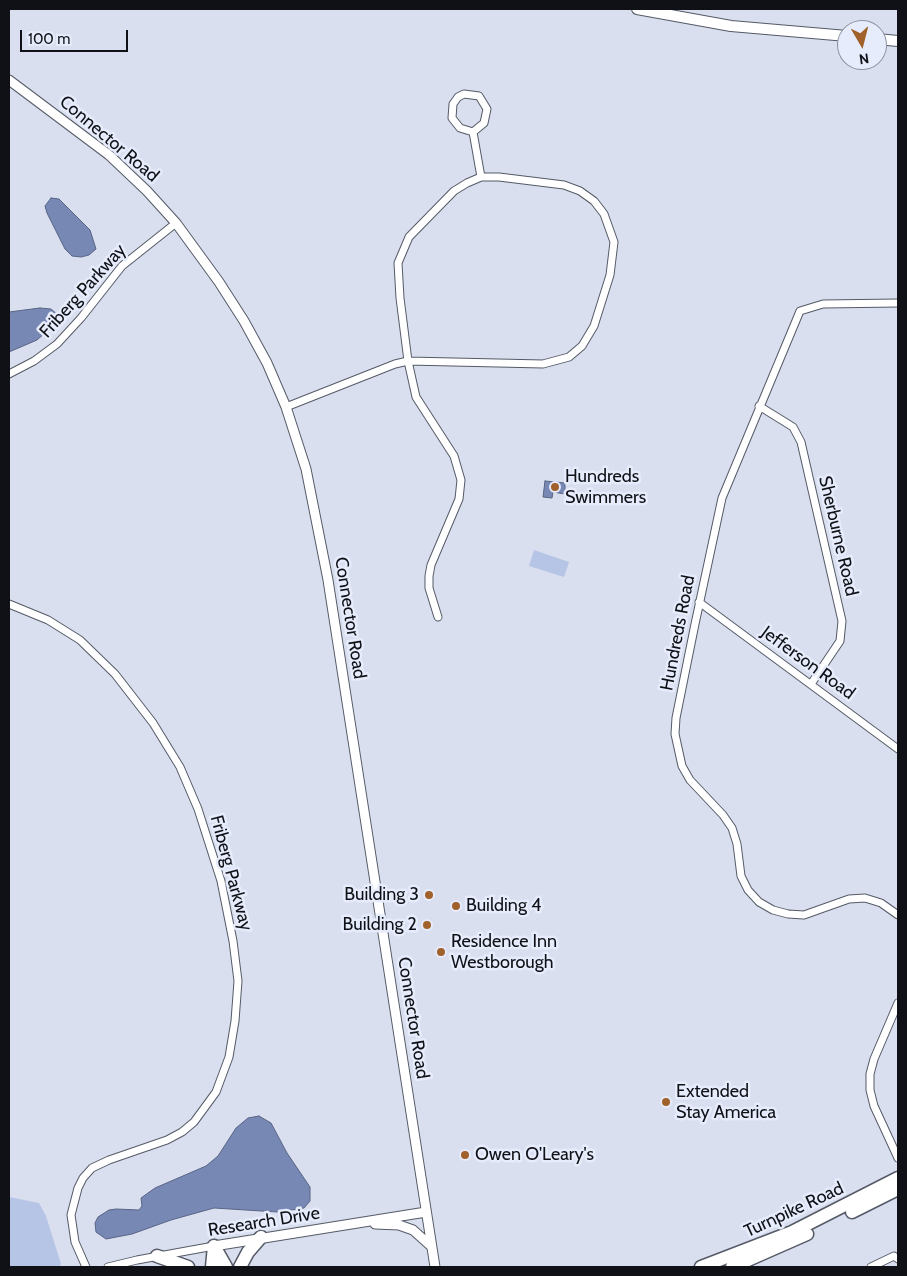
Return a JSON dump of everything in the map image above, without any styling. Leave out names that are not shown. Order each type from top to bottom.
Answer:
[{"type":"highway","name":"Turnpike Road","points":[[701,1267],[792,1232],[898,1178]]},
{"type":"highway","name":"Turnpike Road","points":[[732,1267],[783,1246],[898,1189]]},
{"type":"highway","points":[[240,1267],[248,1252],[261,1237]]},
{"type":"highway","points":[[212,1267],[214,1246]]},
{"type":"highway","points":[[214,1246],[226,1267]]},
{"type":"highway","points":[[157,1256],[188,1267]]},
{"type":"main road","points":[[637,9],[665,12],[731,26],[837,35]]},
{"type":"street","name":"Connector Road","points":[[9,80],[109,155],[148,191],[176,223],[219,282],[244,321],[267,364],[286,407],[306,469],[326,571],[435,1267]]},
{"type":"street","points":[[464,94],[479,96],[487,108],[484,123],[473,132],[460,128],[452,118],[453,104],[458,97],[464,94]]},
{"type":"street","points":[[473,132],[481,177]]},
{"type":"street","points":[[286,407],[395,364],[408,361],[543,364],[569,357],[582,346],[594,326],[614,257],[614,242],[599,207],[580,191],[564,185],[499,177],[481,177],[454,191],[409,237],[402,250],[398,263],[398,278],[408,361],[410,380],[416,397],[454,456],[461,480],[459,499],[431,566],[429,576],[429,588],[438,617]]},
{"type":"street","name":"Friberg Parkway","points":[[9,374],[34,361],[57,344],[81,318],[122,266],[176,223]]},
{"type":"street","name":"Hundreds Road","points":[[898,303],[823,304],[800,311],[722,498],[676,718],[677,750],[682,766],[690,780],[723,815],[732,828],[737,844],[741,876],[748,890],[759,902],[773,910],[788,914],[804,915],[849,898],[866,898],[881,903],[898,915]]},
{"type":"street","name":"Sherburne Road","points":[[759,406],[793,427],[800,442],[842,621],[840,641],[811,684]]},
{"type":"street","name":"Jefferson Road","points":[[699,602],[898,749]]},
{"type":"street","name":"Friberg Parkway","points":[[9,604],[48,620],[80,640],[115,674],[154,723],[180,767],[198,809],[221,881],[233,941],[238,981],[235,1021],[229,1057],[216,1092],[194,1122],[182,1132],[166,1140],[92,1168],[83,1178],[70,1215],[75,1242],[86,1267]]},
{"type":"street","points":[[898,1003],[874,1058],[870,1074],[870,1090],[874,1106],[898,1158]]},
{"type":"street","name":"Research Drive","points":[[108,1267],[261,1237],[426,1212]]},
{"type":"street","points":[[353,1224],[399,1224],[413,1230],[432,1248]]},
{"type":"street","points":[[871,1267],[894,1256],[898,1259]]},
{"type":"shaded area","points":[[51,198],[59,199],[90,230],[96,249],[89,255],[81,257],[72,256],[65,249],[45,206]]},
{"type":"shaded area","points":[[40,308],[51,309],[57,314],[54,325],[37,340],[9,352],[9,312]]},
{"type":"shaded area","name":"Hundreds Swimmers","points":[[545,481],[565,483],[565,494],[553,492],[552,498],[543,497]]},
{"type":"shaded area","points":[[534,550],[569,562],[564,577],[529,566]]},
{"type":"shaded area","points":[[259,1116],[271,1123],[287,1153],[310,1187],[310,1201],[304,1208],[278,1212],[214,1208],[171,1220],[132,1234],[106,1239],[96,1232],[95,1223],[98,1217],[109,1210],[139,1210],[142,1206],[141,1198],[155,1188],[206,1166],[218,1156],[236,1128],[248,1118]]},
{"type":"shaded area","points":[[9,1197],[39,1203],[46,1216],[61,1264],[59,1267],[9,1267]]},
{"type":"place","name":"Hundreds Swimmers","points":[[555,487]]},
{"type":"place","name":"Building 3","points":[[429,895]]},
{"type":"place","name":"Building 4","points":[[456,906]]},
{"type":"place","name":"Building 2","points":[[427,925]]},
{"type":"place","name":"Residence Inn Westborough","points":[[441,952]]},
{"type":"place","name":"Extended Stay America","points":[[666,1102]]},
{"type":"place","name":"Owen O'Leary's","points":[[465,1155]]}]
